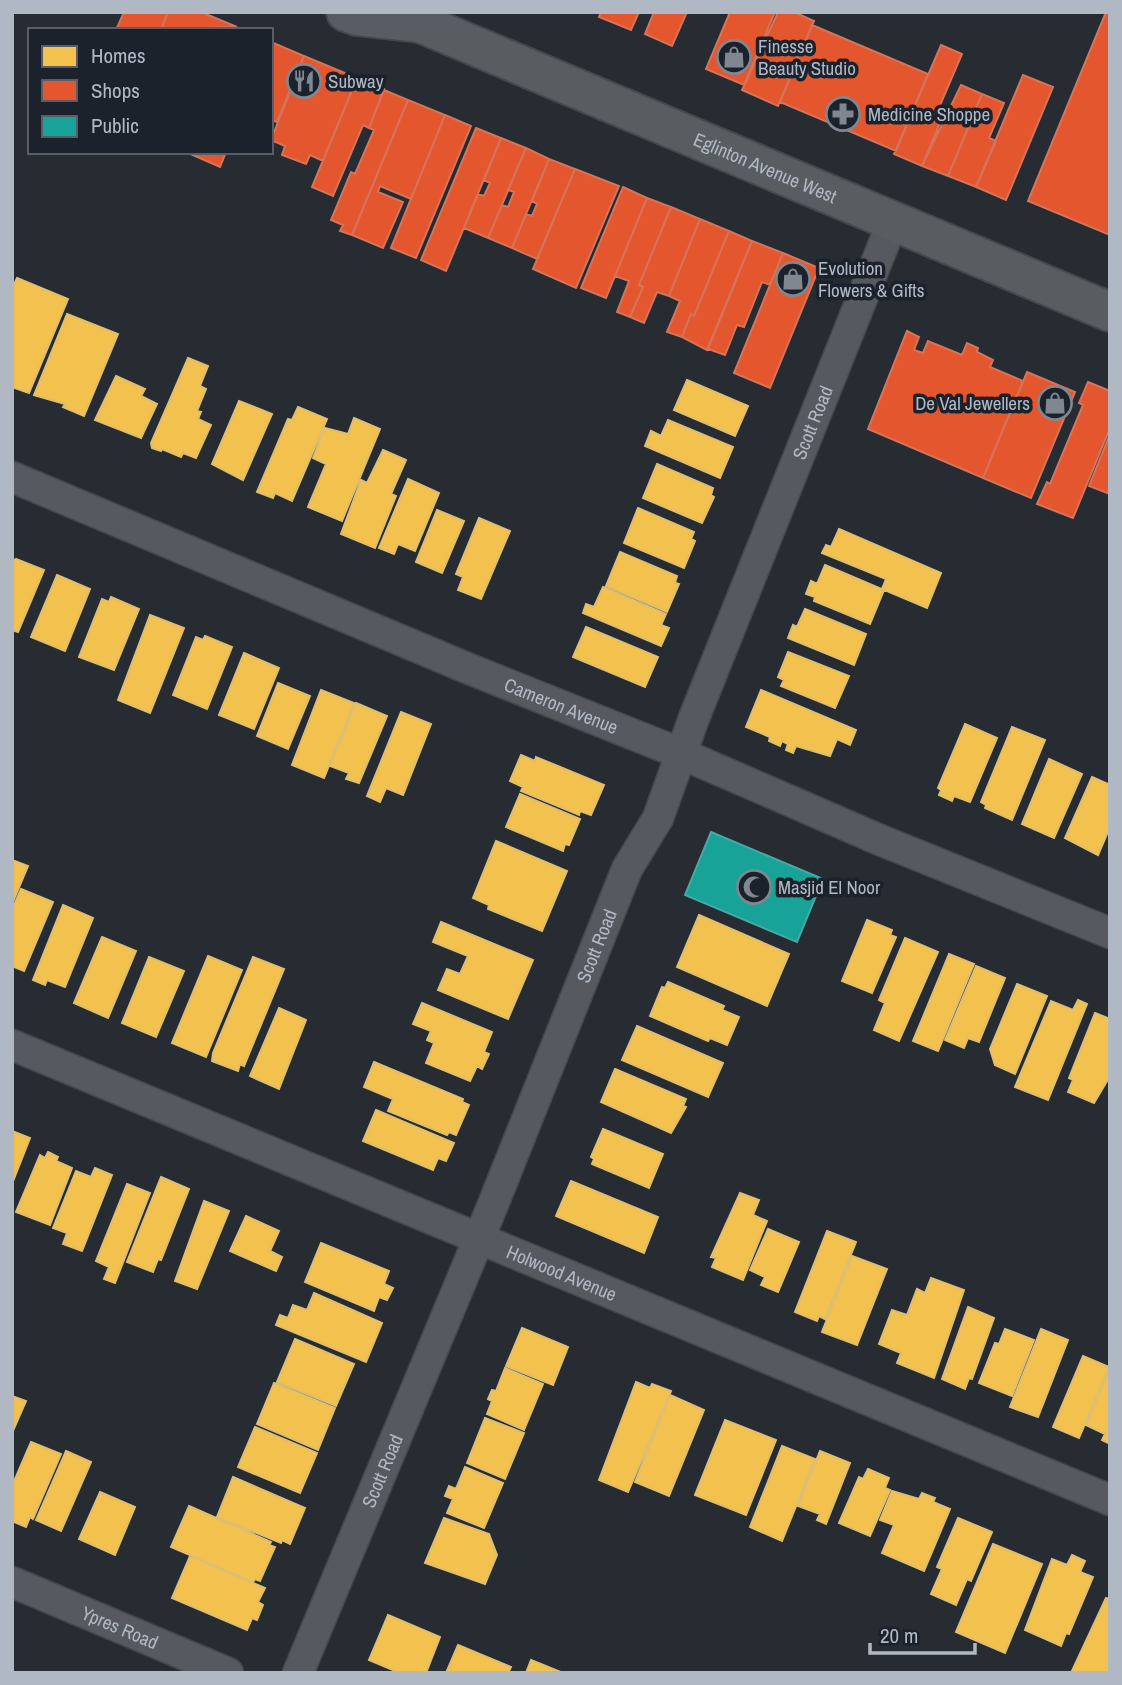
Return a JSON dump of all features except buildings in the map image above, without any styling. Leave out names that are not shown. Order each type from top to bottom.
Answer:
[{"type":"main road","name":"Eglinton Avenue West","points":[[346,12],[357,16],[417,16],[1110,312]]},
{"type":"street","name":"Scott Road","points":[[298,1673],[478,1239],[627,869],[658,818],[892,220]]},
{"type":"street","name":"Cameron Avenue","points":[[12,477],[467,668],[682,754],[880,840],[1110,933]]},
{"type":"street","name":"Holwood Avenue","points":[[12,1045],[1110,1500]]},
{"type":"street","name":"Ypres Road","points":[[12,1582],[228,1673]]},
{"type":"place","name":"Finesse Beauty Studio","points":[[734,57]]},
{"type":"place","name":"Subway","points":[[304,81]]},
{"type":"place","name":"Medicine Shoppe","points":[[843,114]]},
{"type":"place","name":"Evolution Flowers & Gifts","points":[[793,279]]},
{"type":"place","name":"De Val Jewellers","points":[[1055,403]]},
{"type":"place","name":"Masjid El Noor","points":[[754,887]]}]
